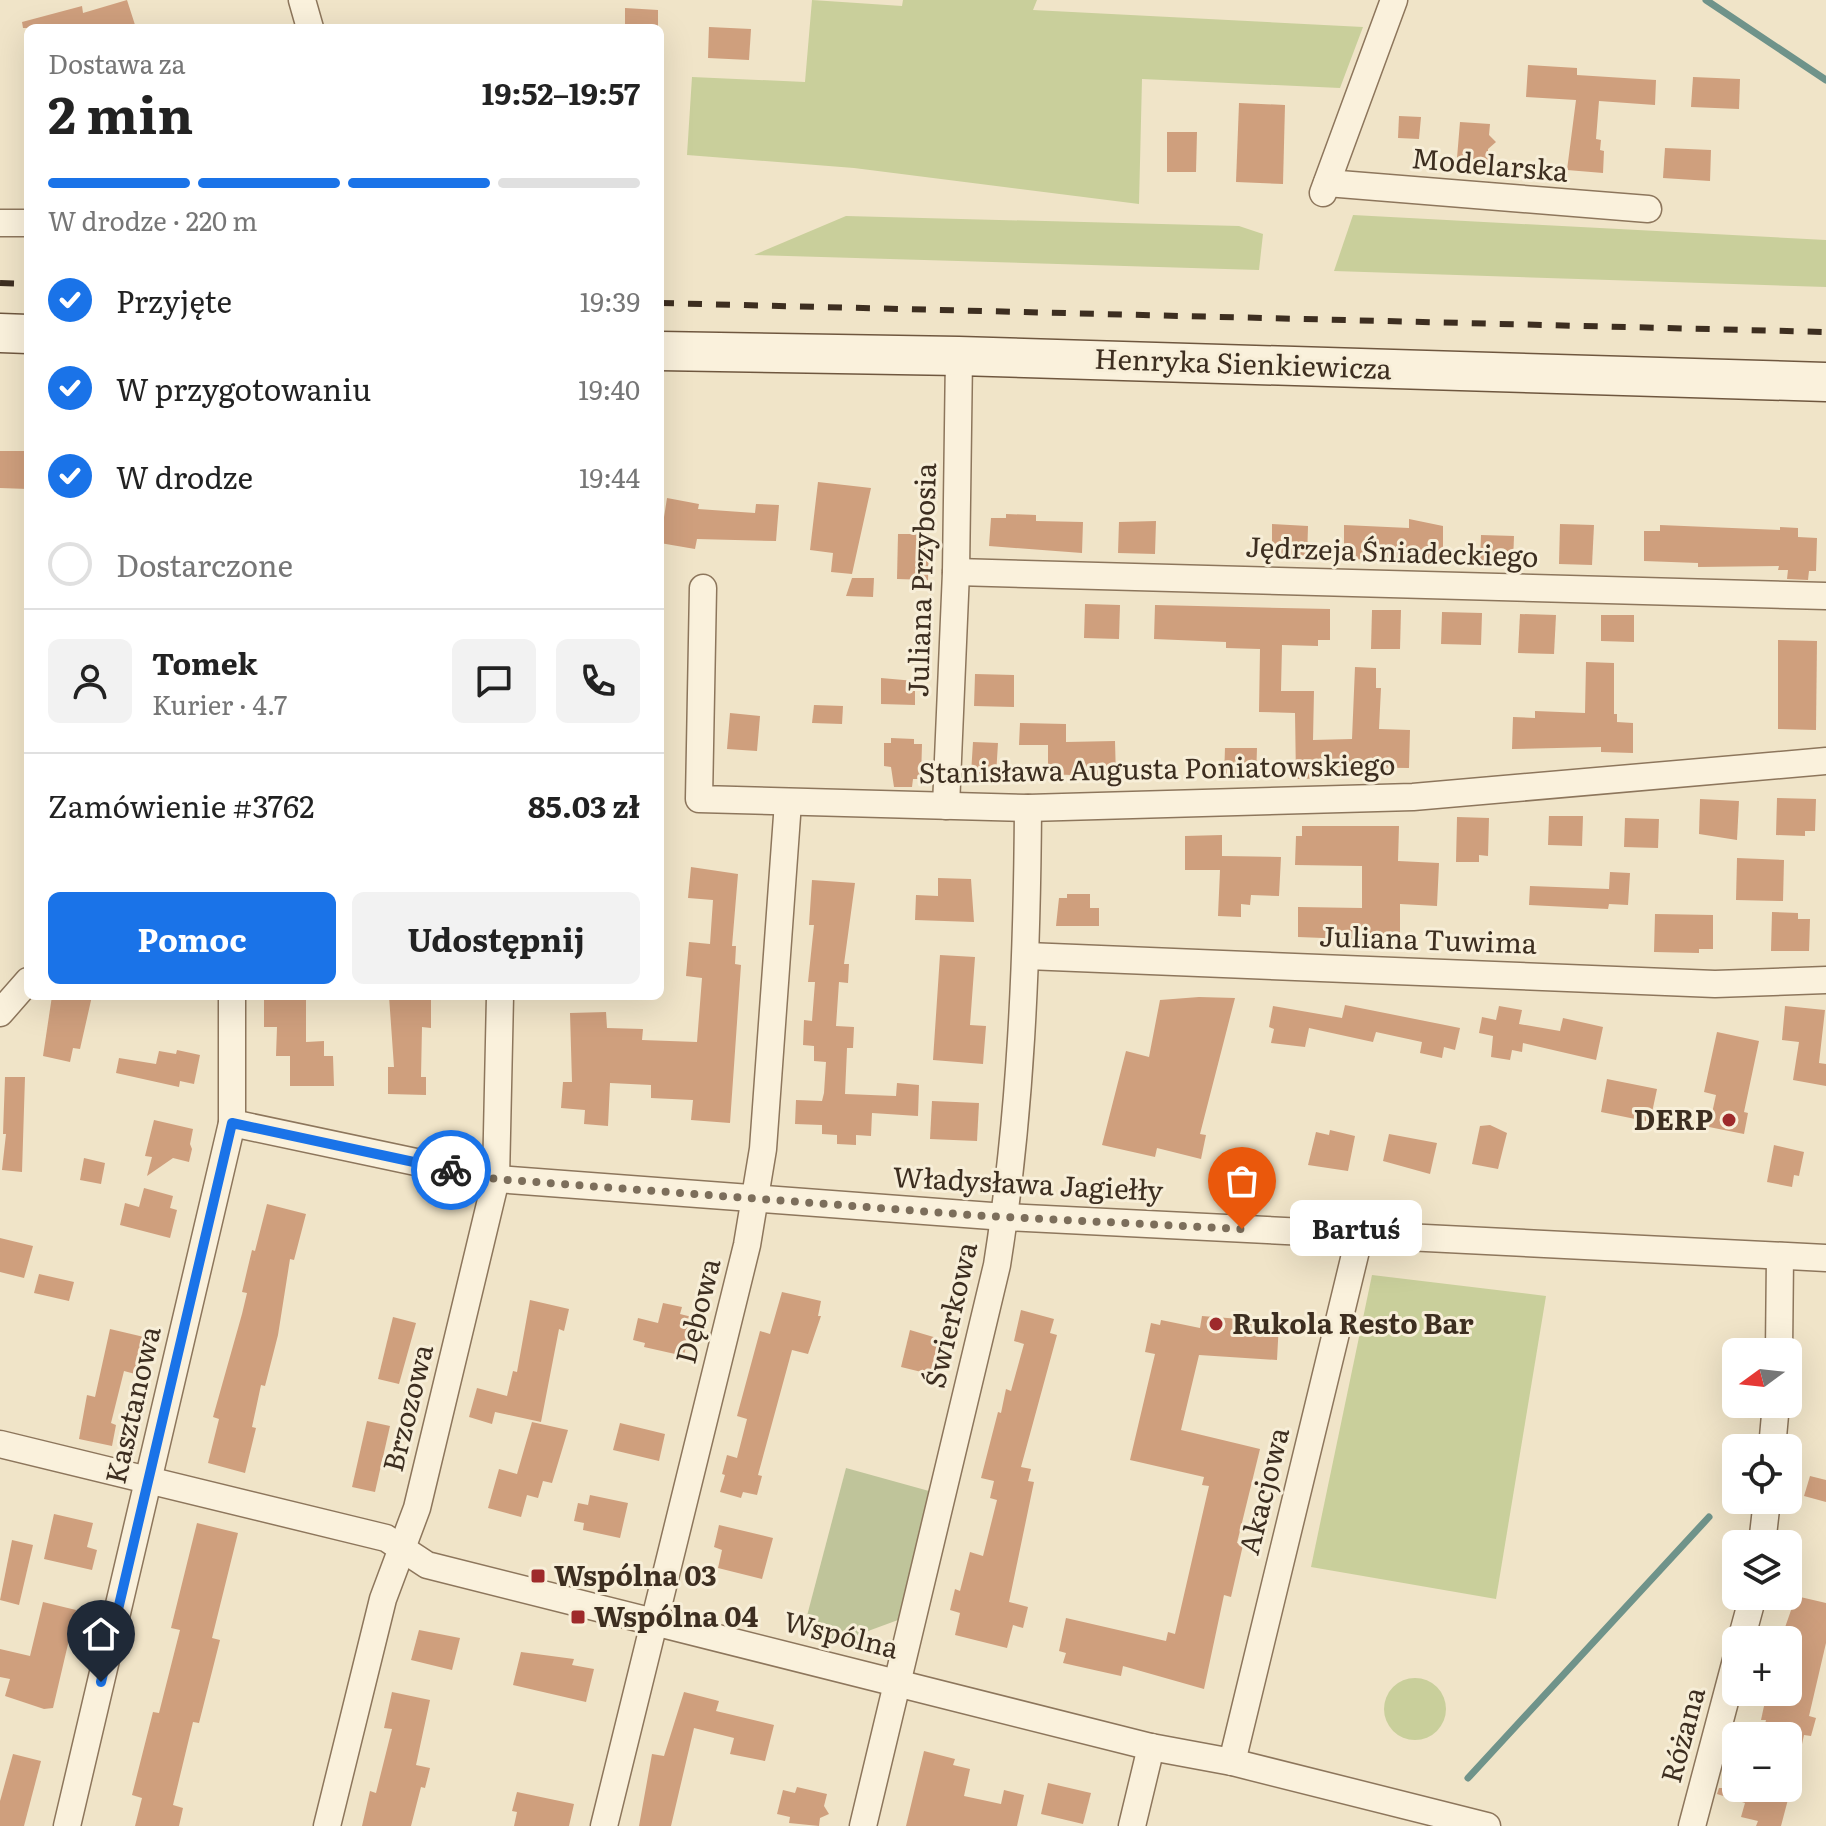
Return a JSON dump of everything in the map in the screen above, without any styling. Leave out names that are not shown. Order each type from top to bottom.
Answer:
[{"type":"main road","points":[[0,333],[24,334]]},
{"type":"main road","name":"Henryka Sienkiewicza","points":[[664,351],[959,356],[1826,382]]},
{"type":"street","points":[[302,0],[309,24]]},
{"type":"street","name":"Modelarska","points":[[1394,0],[1325,188],[1648,209]]},
{"type":"street","points":[[0,223],[24,223]]},
{"type":"street","name":"Juliana Przybosia","points":[[946,806],[956,572],[959,356]]},
{"type":"street","name":"Jędrzeja Śniadeckiego","points":[[956,572],[1826,596]]},
{"type":"street","name":"Stanisława Augusta Poniatowskiego","points":[[703,588],[699,799],[1028,808],[1413,797],[1826,761]]},
{"type":"street","name":"Dębowa","points":[[604,1826],[747,1245],[763,1149],[788,802]]},
{"type":"street","name":"Świerkowa","points":[[863,1826],[994,1280],[1005,1217],[1027,956],[1028,808]]},
{"type":"street","name":"Juliana Tuwima","points":[[1027,956],[1715,984],[1826,980]]},
{"type":"street","points":[[0,1013],[24,986]]},
{"type":"street","name":"Kasztanowa","points":[[67,1826],[232,1123],[232,1000]]},
{"type":"street","name":"Brzozowa","points":[[327,1826],[383,1599],[417,1508],[496,1179],[500,1000]]},
{"type":"street","name":"Władysława Jagiełły","points":[[232,1123],[496,1179],[1005,1217],[1826,1258]]},
{"type":"street","name":"Akacjowa","points":[[1232,1762],[1360,1234]]},
{"type":"street","points":[[1779,1338],[1780,1256]]},
{"type":"street","name":"Wspólna","points":[[0,1444],[386,1538],[427,1565],[1151,1747],[1232,1762],[1487,1826]]},
{"type":"street","name":"Różana","points":[[1692,1826],[1724,1706]]},
{"type":"street","points":[[1132,1826],[1151,1747]]},
{"type":"green space","points":[[812,0],[902,6],[903,0],[1037,0],[1033,10],[1363,27],[1340,88],[1142,79],[1139,204],[854,168],[687,155],[692,77],[805,82]]},
{"type":"green space","points":[[1353,215],[1826,240],[1826,287],[1334,271]]},
{"type":"green space","points":[[846,216],[1239,226],[1263,234],[1259,270],[754,255]]},
{"type":"green space","points":[[1372,1275],[1546,1296],[1496,1599],[1311,1567]]},
{"type":"green space","points":[[846,1468],[929,1491],[898,1620],[841,1641],[803,1631]]},
{"type":"green space","points":[[1415,1678],[1437,1687],[1446,1709],[1437,1731],[1415,1740],[1393,1731],[1384,1709],[1393,1687]]},
{"type":"building","points":[[127,0],[135,24],[24,24],[23,28],[22,22],[82,6],[83,13]]},
{"type":"building","points":[[625,8],[658,10],[658,24],[625,24]]},
{"type":"building","points":[[709,27],[751,29],[749,60],[708,58]]},
{"type":"building","points":[[1528,65],[1577,68],[1577,75],[1656,80],[1655,105],[1599,101],[1596,139],[1601,140],[1600,150],[1604,151],[1603,173],[1567,170],[1576,100],[1526,97]]},
{"type":"building","points":[[1693,77],[1740,79],[1739,109],[1691,107]]},
{"type":"building","points":[[1239,103],[1285,105],[1283,184],[1236,182]]},
{"type":"building","points":[[1399,116],[1421,117],[1419,139],[1398,138]]},
{"type":"building","points":[[1460,122],[1490,124],[1489,135],[1496,142],[1488,149],[1488,160],[1457,158]]},
{"type":"building","points":[[1167,132],[1197,132],[1196,172],[1167,172]]},
{"type":"building","points":[[1665,148],[1711,150],[1710,181],[1663,178]]},
{"type":"building","points":[[0,451],[24,451],[24,489],[0,488]]},
{"type":"building","points":[[818,482],[871,488],[852,574],[831,572],[833,553],[810,550]]},
{"type":"building","points":[[667,498],[699,504],[698,509],[755,513],[756,504],[779,505],[776,541],[697,539],[695,549],[664,544]]},
{"type":"building","points":[[1006,514],[1036,515],[1036,521],[1083,522],[1082,553],[989,546],[991,518],[1006,518]]},
{"type":"building","points":[[1409,519],[1443,526],[1443,561],[1344,559],[1344,525],[1409,528]]},
{"type":"building","points":[[1156,521],[1155,554],[1118,553],[1119,522]]},
{"type":"building","points":[[1272,524],[1308,526],[1307,558],[1272,558]]},
{"type":"building","points":[[1560,524],[1594,525],[1592,565],[1559,564]]},
{"type":"building","points":[[1660,525],[1798,528],[1798,537],[1817,538],[1816,571],[1809,571],[1808,580],[1787,579],[1788,570],[1778,570],[1779,566],[1698,567],[1698,563],[1644,561],[1644,531],[1660,531]]},
{"type":"building","points":[[898,534],[929,534],[928,580],[897,579]]},
{"type":"building","points":[[1481,535],[1514,536],[1513,563],[1480,562]]},
{"type":"building","points":[[852,578],[874,578],[873,597],[846,596]]},
{"type":"building","points":[[1085,604],[1120,605],[1119,639],[1084,638]]},
{"type":"building","points":[[1155,605],[1330,609],[1330,640],[1318,640],[1318,646],[1282,645],[1281,691],[1314,691],[1313,740],[1352,739],[1355,667],[1376,668],[1376,688],[1381,688],[1379,729],[1410,730],[1409,768],[1332,767],[1332,778],[1296,779],[1295,713],[1259,712],[1260,649],[1226,648],[1226,642],[1154,639]]},
{"type":"building","points":[[1372,610],[1401,610],[1400,649],[1371,649]]},
{"type":"building","points":[[1442,612],[1482,613],[1481,645],[1441,644]]},
{"type":"building","points":[[1520,614],[1556,615],[1554,654],[1518,653]]},
{"type":"building","points":[[1601,615],[1634,615],[1634,642],[1601,641]]},
{"type":"building","points":[[1778,640],[1817,641],[1816,730],[1778,729]]},
{"type":"building","points":[[1586,662],[1614,663],[1614,714],[1617,714],[1617,722],[1633,723],[1633,753],[1601,752],[1601,747],[1512,749],[1513,717],[1535,718],[1535,711],[1585,713]]},
{"type":"building","points":[[975,674],[1014,675],[1014,707],[974,706]]},
{"type":"building","points":[[881,678],[915,681],[915,705],[881,704]]},
{"type":"building","points":[[814,705],[843,706],[842,724],[812,723]]},
{"type":"building","points":[[730,713],[760,716],[757,751],[727,749]]},
{"type":"building","points":[[1020,723],[1066,724],[1066,742],[1115,741],[1116,777],[1048,774],[1048,745],[1019,745]]},
{"type":"building","points":[[891,738],[914,739],[914,744],[922,744],[921,779],[913,779],[912,787],[894,787],[891,767],[884,766],[884,743],[891,743]]},
{"type":"building","points":[[973,742],[998,743],[996,775],[971,774]]},
{"type":"building","points":[[1225,748],[1257,748],[1256,779],[1224,778]]},
{"type":"building","points":[[1777,798],[1816,799],[1815,831],[1805,831],[1805,836],[1776,835]]},
{"type":"building","points":[[1700,799],[1739,801],[1737,840],[1699,834]]},
{"type":"building","points":[[1549,816],[1583,816],[1582,846],[1548,845]]},
{"type":"building","points":[[1457,817],[1489,818],[1488,856],[1479,855],[1479,862],[1456,862]]},
{"type":"building","points":[[1625,818],[1659,819],[1658,848],[1624,847]]},
{"type":"building","points":[[1302,826],[1399,826],[1398,861],[1439,863],[1437,906],[1400,904],[1400,941],[1298,937],[1298,907],[1362,908],[1362,866],[1295,865],[1296,836],[1302,836]]},
{"type":"building","points":[[1222,835],[1222,856],[1281,857],[1279,896],[1251,895],[1250,905],[1241,904],[1241,917],[1218,916],[1220,870],[1185,870],[1185,836]]},
{"type":"building","points":[[1737,858],[1784,860],[1783,901],[1736,900]]},
{"type":"building","points":[[691,867],[738,874],[732,946],[736,946],[735,964],[741,965],[730,1123],[691,1120],[693,1100],[651,1098],[651,1085],[610,1083],[608,1126],[584,1124],[585,1110],[561,1108],[563,1082],[572,1082],[570,1013],[606,1012],[607,1028],[643,1029],[642,1040],[697,1042],[702,978],[686,976],[689,942],[710,944],[713,900],[688,898]]},
{"type":"building","points":[[1610,872],[1630,873],[1628,905],[1609,904],[1608,909],[1529,905],[1530,886],[1609,889]]},
{"type":"building","points":[[938,878],[971,879],[974,922],[915,920],[916,895],[938,896]]},
{"type":"building","points":[[812,880],[855,883],[844,964],[849,964],[848,983],[839,982],[836,1026],[854,1027],[853,1048],[847,1048],[845,1094],[896,1096],[897,1083],[919,1085],[918,1116],[872,1113],[871,1136],[856,1135],[856,1145],[837,1144],[837,1135],[822,1134],[822,1125],[795,1124],[796,1100],[822,1101],[824,1093],[826,1062],[814,1061],[814,1046],[803,1045],[804,1020],[812,1021],[815,982],[808,982],[814,925],[809,925]]},
{"type":"building","points":[[1067,894],[1090,894],[1090,908],[1099,908],[1099,926],[1056,926],[1059,898],[1067,898]]},
{"type":"building","points":[[1772,912],[1798,913],[1798,919],[1810,919],[1809,951],[1771,951]]},
{"type":"building","points":[[1655,914],[1713,915],[1713,949],[1699,949],[1699,953],[1654,952]]},
{"type":"building","points":[[940,955],[975,957],[970,1025],[986,1026],[983,1064],[933,1060]]},
{"type":"building","points":[[1235,998],[1200,1134],[1206,1135],[1201,1159],[1157,1148],[1155,1157],[1102,1145],[1126,1051],[1149,1057],[1160,1000]]},
{"type":"building","points":[[51,1000],[91,1000],[80,1049],[73,1048],[70,1062],[43,1056]]},
{"type":"building","points":[[264,1000],[306,1000],[306,1042],[324,1041],[324,1056],[333,1056],[334,1086],[290,1086],[290,1056],[276,1056],[277,1027],[264,1027]]},
{"type":"building","points":[[389,1000],[431,1000],[431,1028],[422,1027],[421,1077],[426,1077],[426,1095],[388,1094],[388,1067],[394,1067]]},
{"type":"building","points":[[1345,1005],[1460,1028],[1455,1050],[1444,1047],[1442,1058],[1420,1053],[1422,1042],[1376,1032],[1373,1042],[1309,1028],[1305,1047],[1271,1043],[1274,1029],[1269,1027],[1273,1006],[1342,1018]]},
{"type":"building","points":[[1499,1006],[1522,1010],[1519,1024],[1560,1031],[1563,1018],[1603,1027],[1596,1060],[1523,1043],[1522,1052],[1512,1050],[1510,1060],[1491,1057],[1493,1036],[1479,1033],[1482,1017],[1496,1020]]},
{"type":"building","points":[[1785,1006],[1825,1010],[1819,1063],[1826,1064],[1826,1086],[1793,1080],[1799,1042],[1782,1040]]},
{"type":"building","points":[[1717,1032],[1759,1041],[1744,1112],[1748,1113],[1744,1134],[1709,1127],[1716,1095],[1704,1092]]},
{"type":"building","points":[[177,1050],[200,1055],[194,1084],[180,1081],[179,1087],[116,1073],[119,1058],[156,1064],[159,1051],[176,1054]]},
{"type":"building","points":[[5,1077],[25,1077],[22,1172],[2,1170],[6,1134],[3,1134]]},
{"type":"building","points":[[1607,1079],[1657,1089],[1650,1122],[1601,1112]]},
{"type":"building","points":[[932,1101],[979,1103],[977,1141],[930,1139]]},
{"type":"building","points":[[154,1120],[193,1129],[192,1149],[189,1162],[173,1158],[147,1176],[152,1157],[145,1156]]},
{"type":"building","points":[[1490,1125],[1507,1133],[1498,1169],[1472,1164],[1480,1126]]},
{"type":"building","points":[[1330,1130],[1355,1136],[1348,1171],[1308,1165],[1316,1132],[1329,1135]]},
{"type":"building","points":[[1389,1134],[1437,1143],[1430,1174],[1383,1161]]},
{"type":"building","points":[[1774,1145],[1804,1152],[1799,1176],[1794,1175],[1792,1187],[1767,1182]]},
{"type":"building","points":[[84,1158],[105,1163],[101,1184],[80,1180]]},
{"type":"building","points":[[144,1188],[173,1196],[170,1208],[177,1210],[170,1238],[120,1225],[125,1203],[139,1207]]},
{"type":"building","points":[[267,1204],[306,1214],[294,1260],[290,1259],[278,1335],[265,1386],[261,1385],[252,1427],[256,1428],[245,1473],[208,1463],[219,1419],[213,1417],[247,1293],[242,1292],[252,1250],[255,1251]]},
{"type":"building","points":[[0,1238],[33,1246],[24,1278],[0,1272]]},
{"type":"building","points":[[39,1274],[74,1282],[69,1301],[34,1293]]},
{"type":"building","points":[[782,1292],[821,1301],[818,1316],[821,1316],[808,1354],[792,1350],[758,1475],[762,1476],[757,1495],[743,1492],[741,1498],[720,1492],[725,1475],[722,1474],[727,1455],[737,1458],[747,1419],[737,1416],[760,1331],[770,1334]]},
{"type":"building","points":[[530,1300],[569,1309],[564,1331],[559,1329],[541,1422],[495,1412],[492,1424],[469,1417],[477,1388],[507,1396],[513,1371],[517,1372]]},
{"type":"building","points":[[663,1303],[682,1307],[680,1314],[692,1317],[684,1356],[644,1347],[645,1343],[633,1340],[638,1318],[658,1323]]},
{"type":"building","points":[[1021,1310],[1054,1319],[1050,1333],[1057,1335],[1021,1467],[1031,1469],[1028,1481],[1034,1482],[1009,1602],[1028,1607],[1023,1628],[1013,1625],[1007,1648],[955,1635],[960,1613],[950,1610],[955,1589],[960,1591],[970,1552],[983,1556],[997,1500],[990,1498],[994,1481],[981,1478],[998,1412],[1001,1413],[1006,1389],[1011,1391],[1024,1344],[1014,1341]]},
{"type":"building","points":[[1202,1316],[1279,1322],[1277,1360],[1199,1355],[1181,1430],[1260,1449],[1237,1543],[1243,1545],[1231,1597],[1224,1595],[1204,1689],[1123,1666],[1121,1676],[1063,1663],[1066,1653],[1059,1651],[1066,1618],[1166,1641],[1168,1632],[1175,1634],[1209,1486],[1202,1485],[1204,1477],[1130,1460],[1155,1354],[1145,1352],[1151,1323],[1160,1325],[1161,1320],[1200,1328]]},
{"type":"building","points":[[393,1317],[416,1323],[399,1384],[378,1379]]},
{"type":"building","points":[[110,1329],[144,1337],[139,1375],[124,1371],[111,1423],[116,1425],[112,1446],[79,1439],[87,1395],[95,1397]]},
{"type":"building","points":[[910,1330],[947,1341],[938,1376],[901,1367]]},
{"type":"building","points":[[367,1421],[390,1426],[375,1492],[352,1487]]},
{"type":"building","points":[[532,1422],[568,1430],[552,1483],[543,1481],[538,1498],[527,1495],[521,1517],[488,1508],[499,1469],[517,1474]]},
{"type":"building","points":[[620,1423],[665,1434],[659,1461],[613,1450]]},
{"type":"building","points":[[1810,1476],[1826,1480],[1826,1502],[1804,1496]]},
{"type":"building","points":[[590,1495],[628,1503],[620,1538],[583,1530],[584,1523],[574,1521],[578,1503],[588,1505]]},
{"type":"building","points":[[54,1514],[93,1523],[87,1547],[97,1550],[92,1570],[44,1559]]},
{"type":"building","points":[[197,1523],[238,1533],[212,1638],[220,1640],[199,1723],[193,1722],[173,1805],[183,1808],[179,1826],[135,1826],[142,1798],[132,1795],[153,1712],[159,1713],[180,1630],[171,1628]]},
{"type":"building","points":[[719,1525],[773,1538],[762,1579],[718,1568],[722,1550],[714,1547]]},
{"type":"building","points":[[12,1540],[33,1545],[19,1605],[0,1600]]},
{"type":"building","points":[[1802,1597],[1826,1603],[1826,1643],[1809,1716],[1816,1718],[1811,1736],[1804,1735],[1802,1744],[1802,1722],[1761,1720],[1764,1706],[1802,1706],[1802,1626],[1786,1626],[1791,1610],[1802,1610]]},
{"type":"building","points":[[43,1602],[76,1610],[53,1708],[44,1709],[5,1696],[10,1679],[0,1677],[0,1649],[30,1656]]},
{"type":"building","points":[[419,1630],[460,1638],[452,1670],[411,1660]]},
{"type":"building","points":[[521,1652],[574,1659],[572,1665],[594,1669],[586,1702],[513,1685]]},
{"type":"building","points":[[392,1692],[430,1700],[416,1765],[430,1768],[425,1788],[421,1787],[411,1826],[362,1826],[370,1791],[376,1793],[392,1729],[384,1728]]},
{"type":"building","points":[[684,1692],[719,1701],[716,1711],[774,1725],[765,1761],[730,1754],[734,1738],[694,1728],[671,1826],[639,1826],[652,1754],[664,1756]]},
{"type":"building","points":[[924,1751],[955,1759],[953,1765],[970,1769],[964,1796],[1001,1804],[1004,1790],[1024,1795],[1017,1826],[906,1826]]},
{"type":"building","points":[[13,1754],[41,1761],[24,1826],[0,1826],[0,1801]]},
{"type":"building","points":[[1048,1783],[1091,1793],[1083,1824],[1041,1814]]},
{"type":"building","points":[[797,1787],[827,1794],[824,1806],[829,1814],[820,1818],[819,1826],[789,1823],[790,1817],[777,1814],[783,1790],[795,1793]]},
{"type":"building","points":[[517,1792],[574,1804],[569,1826],[514,1826],[517,1812],[512,1811]]},
{"type":"building","points":[[1742,1802],[1787,1802],[1781,1826],[1756,1826],[1758,1821],[1741,1817],[1745,1803]]},
{"type":"waterway","points":[[1706,0],[1826,80]]},
{"type":"waterway","points":[[1468,1778],[1709,1517]]},
{"type":"railway","points":[[0,283],[24,284]]},
{"type":"railway","points":[[664,303],[1826,332]]},
{"type":"way so far","points":[[451,1170],[496,1179],[965,1214],[1242,1229]]},
{"type":"place","name":"DERP","points":[[1729,1120]]},
{"type":"place","name":"Bartuś","points":[[1242,1229]]},
{"type":"place","name":"Rukola Resto Bar","points":[[1216,1324]]},
{"type":"place","name":"Wspólna 03","points":[[538,1576]]},
{"type":"place","name":"Wspólna 04","points":[[578,1617]]},
{"type":"route","points":[[101,1682],[232,1123],[451,1170]]}]
